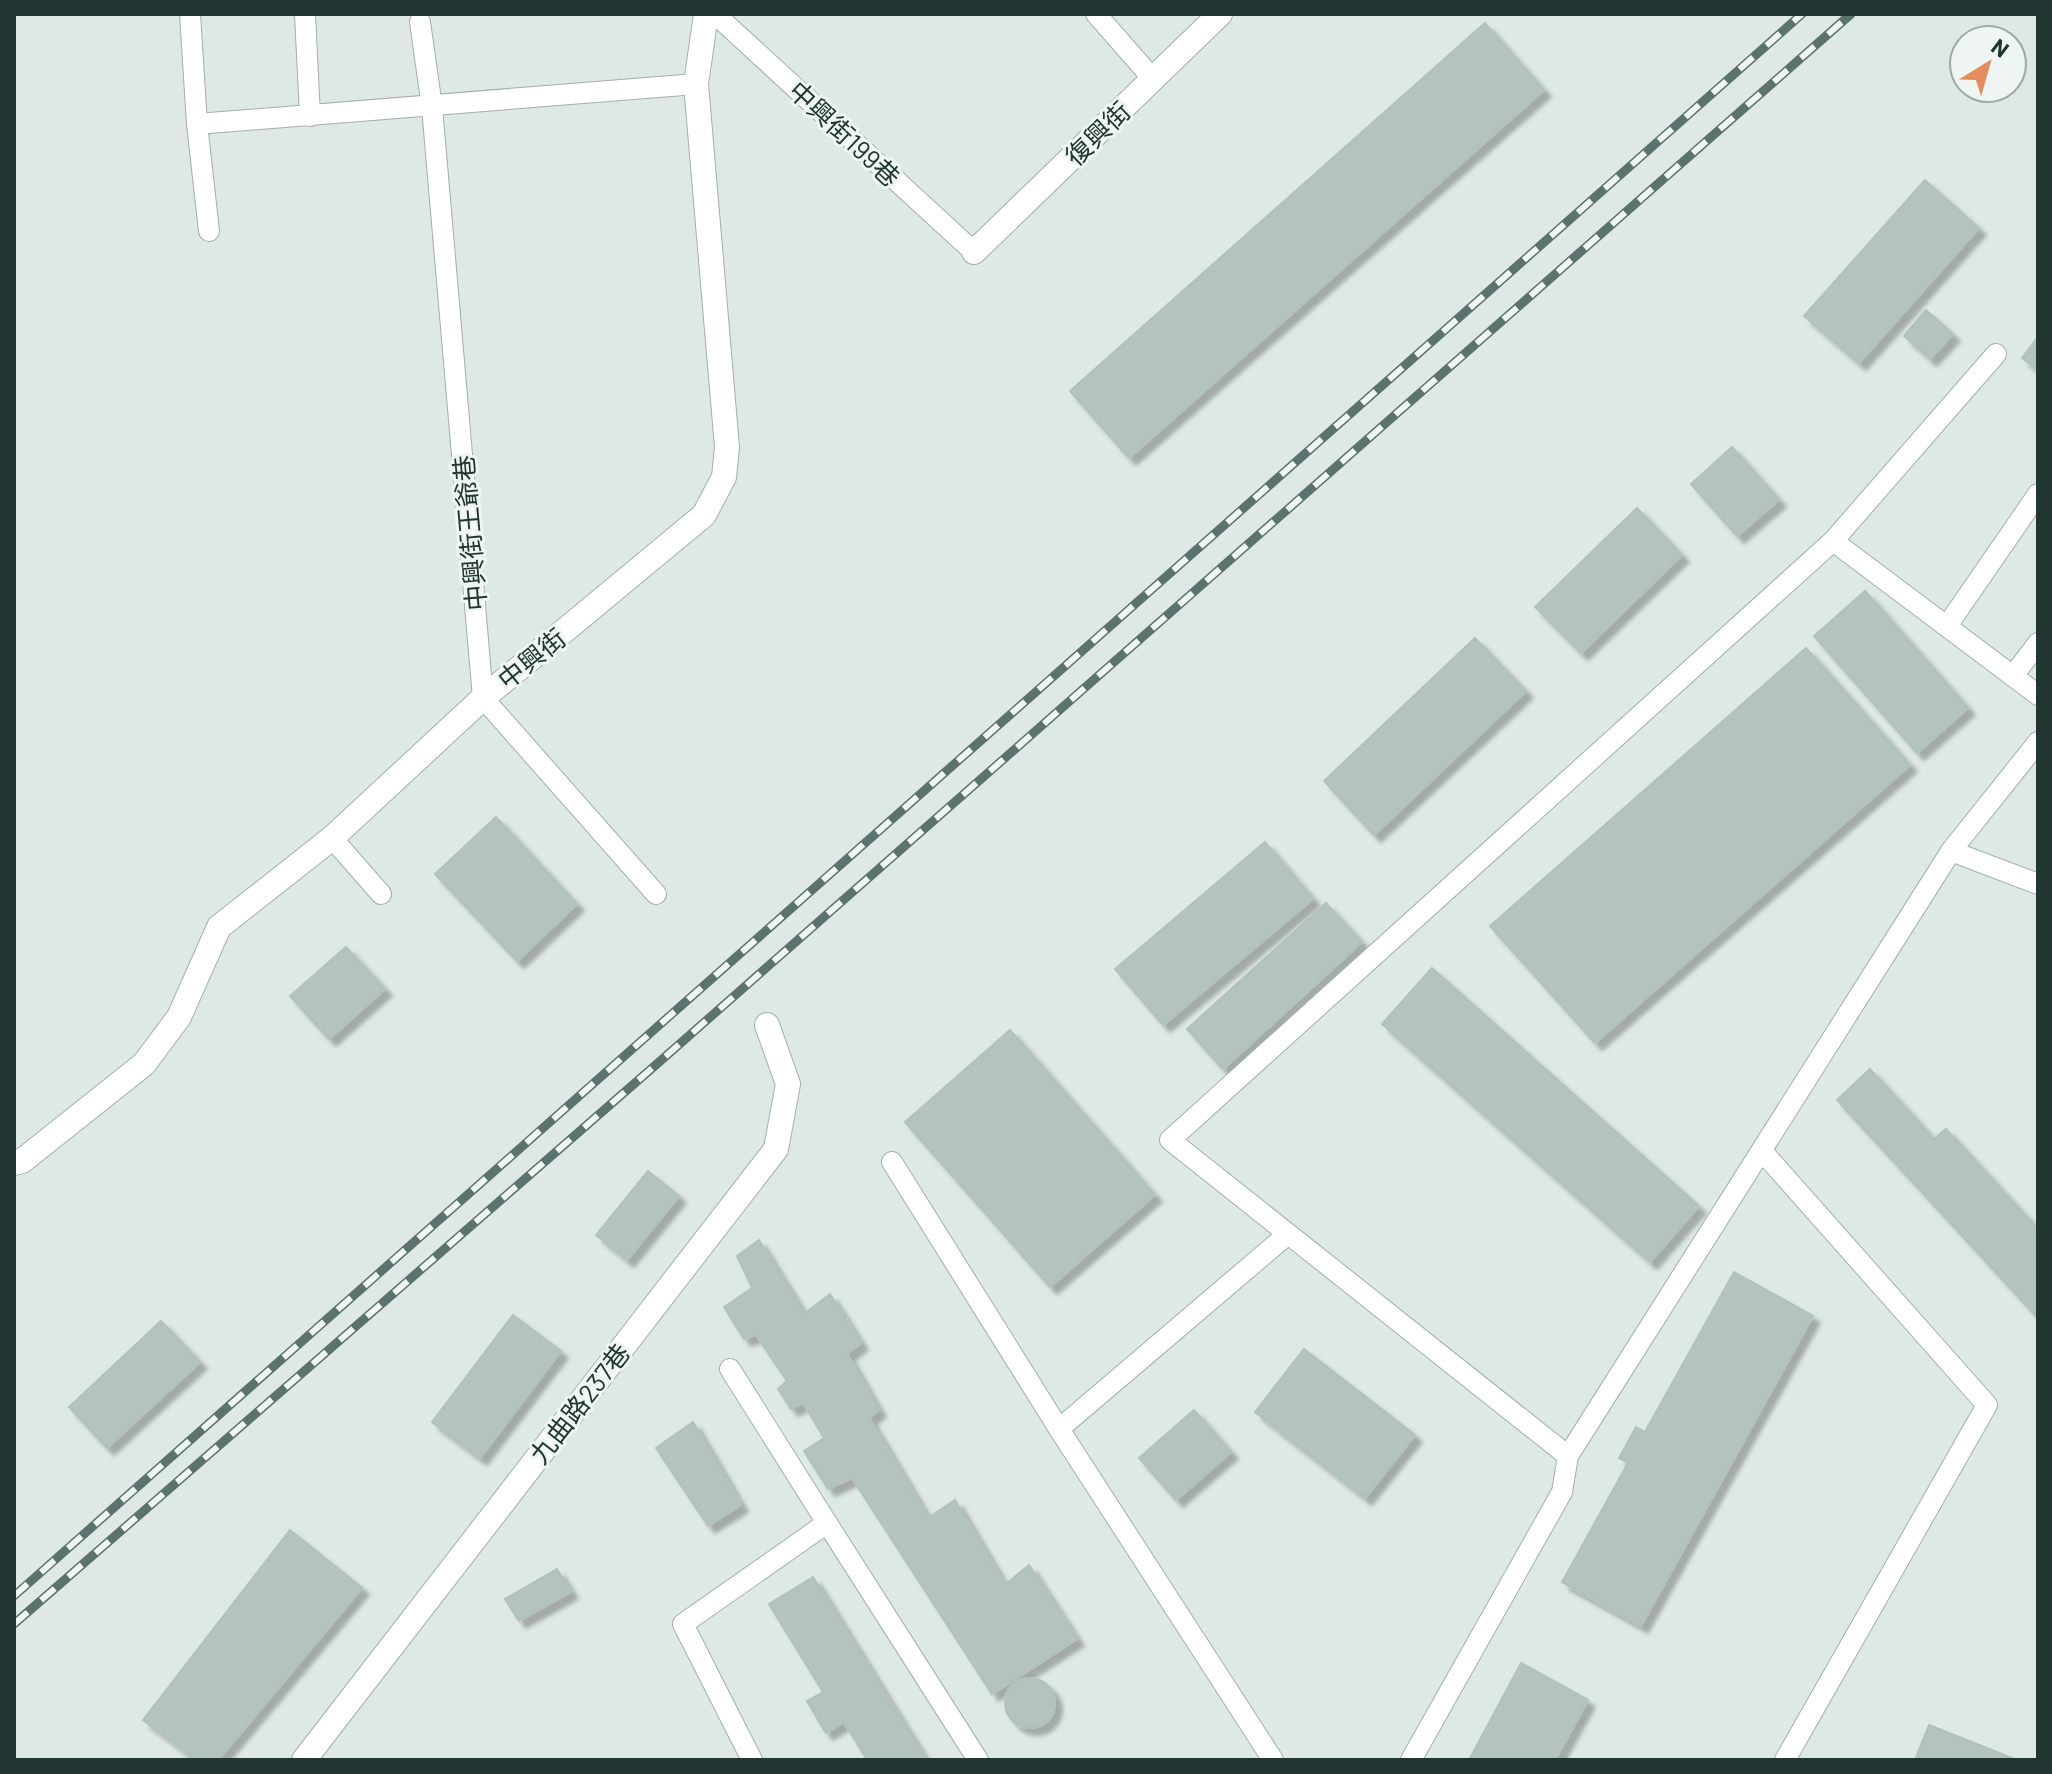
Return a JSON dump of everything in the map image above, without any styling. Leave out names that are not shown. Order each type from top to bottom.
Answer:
[{"type":"street","name":"中興街","points":[[14,1163],[22,1161],[144,1064],[179,1017],[219,927],[332,838],[483,698],[704,515],[724,477],[727,447],[696,84],[706,14]]},
{"type":"street","name":"復興街","points":[[974,252],[1220,14]]},
{"type":"street","name":"九曲路237巷","points":[[304,1760],[776,1149],[788,1084],[767,1025]]},
{"type":"lane","points":[[190,14],[197,124],[209,231]]},
{"type":"lane","points":[[305,14],[310,116]]},
{"type":"lane","name":"中興街199巷","points":[[715,14],[974,252]]},
{"type":"lane","points":[[1096,14],[1153,79]]},
{"type":"lane","name":"中興街王爺巷","points":[[420,22],[432,107],[483,698]]},
{"type":"lane","points":[[197,124],[696,84]]},
{"type":"lane","points":[[1568,1456],[1170,1140],[1833,541],[1996,354]]},
{"type":"lane","points":[[1947,626],[2038,494]]},
{"type":"lane","points":[[1833,541],[2038,695]]},
{"type":"lane","points":[[2013,676],[2038,643]]},
{"type":"lane","points":[[483,698],[656,894]]},
{"type":"lane","points":[[1411,1760],[1562,1492],[1568,1456],[1951,851],[2038,742]]},
{"type":"lane","points":[[332,838],[381,894]]},
{"type":"lane","points":[[1951,851],[2038,884]]},
{"type":"lane","points":[[1762,1151],[1987,1405],[1785,1760]]},
{"type":"lane","points":[[892,1162],[1059,1429],[1273,1760]]},
{"type":"lane","points":[[1059,1429],[1288,1234]]},
{"type":"lane","points":[[730,1369],[978,1760]]},
{"type":"lane","points":[[752,1760],[683,1624],[827,1523]]},
{"type":"building","points":[[1485,23],[1544,90],[1129,458],[1070,391]]},
{"type":"building","points":[[1925,180],[1979,228],[1859,363],[1804,316]]},
{"type":"building","points":[[1926,310],[1953,334],[1930,359],[1904,336]]},
{"type":"building","points":[[2038,337],[2038,370],[2022,358]]},
{"type":"building","points":[[1732,447],[1779,500],[1737,536],[1691,484]]},
{"type":"building","points":[[1637,508],[1682,555],[1581,653],[1535,607]]},
{"type":"building","points":[[1865,591],[1968,708],[1917,753],[1814,636]]},
{"type":"building","points":[[1475,638],[1526,691],[1374,835],[1324,781]]},
{"type":"building","points":[[1806,648],[1910,765],[1595,1043],[1490,926]]},
{"type":"building","points":[[496,817],[577,904],[517,961],[435,874]]},
{"type":"building","points":[[1265,842],[1313,899],[1163,1025],[1115,969]]},
{"type":"building","points":[[1326,903],[1362,942],[1223,1069],[1187,1029]]},
{"type":"building","points":[[346,947],[385,989],[329,1039],[290,996]]},
{"type":"building","points":[[1432,968],[1699,1206],[1650,1262],[1382,1024]]},
{"type":"building","points":[[1010,1030],[1155,1195],[1050,1287],[905,1122]]},
{"type":"building","points":[[1870,1069],[1934,1139],[1946,1129],[2038,1229],[2038,1318],[1837,1100]]},
{"type":"building","points":[[648,1171],[679,1196],[627,1260],[596,1235]]},
{"type":"building","points":[[759,1240],[804,1314],[830,1294],[861,1343],[847,1354],[879,1410],[869,1418],[928,1518],[955,1500],[1005,1585],[1029,1565],[1077,1639],[992,1694],[852,1478],[828,1489],[804,1451],[824,1438],[803,1403],[791,1409],[778,1389],[787,1381],[756,1335],[744,1339],[724,1307],[752,1288],[737,1256]]},
{"type":"building","points":[[1734,1272],[1813,1316],[1641,1626],[1562,1582],[1628,1463],[1619,1458],[1636,1427],[1645,1432]]},
{"type":"building","points":[[513,1315],[561,1351],[480,1458],[432,1422]]},
{"type":"building","points":[[161,1321],[200,1362],[107,1448],[69,1407]]},
{"type":"building","points":[[1304,1349],[1415,1435],[1365,1498],[1255,1412]]},
{"type":"building","points":[[1194,1410],[1231,1452],[1176,1500],[1139,1458]]},
{"type":"building","points":[[693,1422],[741,1505],[708,1526],[656,1448]]},
{"type":"building","points":[[290,1530],[362,1588],[218,1760],[196,1760],[143,1720]]},
{"type":"building","points":[[557,1569],[571,1592],[519,1621],[505,1599]]},
{"type":"building","points":[[813,1577],[926,1760],[867,1760],[844,1722],[826,1733],[807,1701],[823,1692],[769,1604]]},
{"type":"building","points":[[1521,1663],[1588,1700],[1555,1760],[1469,1760]]},
{"type":"building","points":[[1020,1679],[1040,1679],[1054,1693],[1054,1713],[1040,1727],[1020,1727],[1006,1713],[1006,1693]]},
{"type":"building","points":[[1929,1725],[2017,1760],[1915,1760]]},
{"type":"railway","points":[[14,1596],[1802,14]]},
{"type":"railway","points":[[14,1624],[658,1063],[1851,14]]}]
